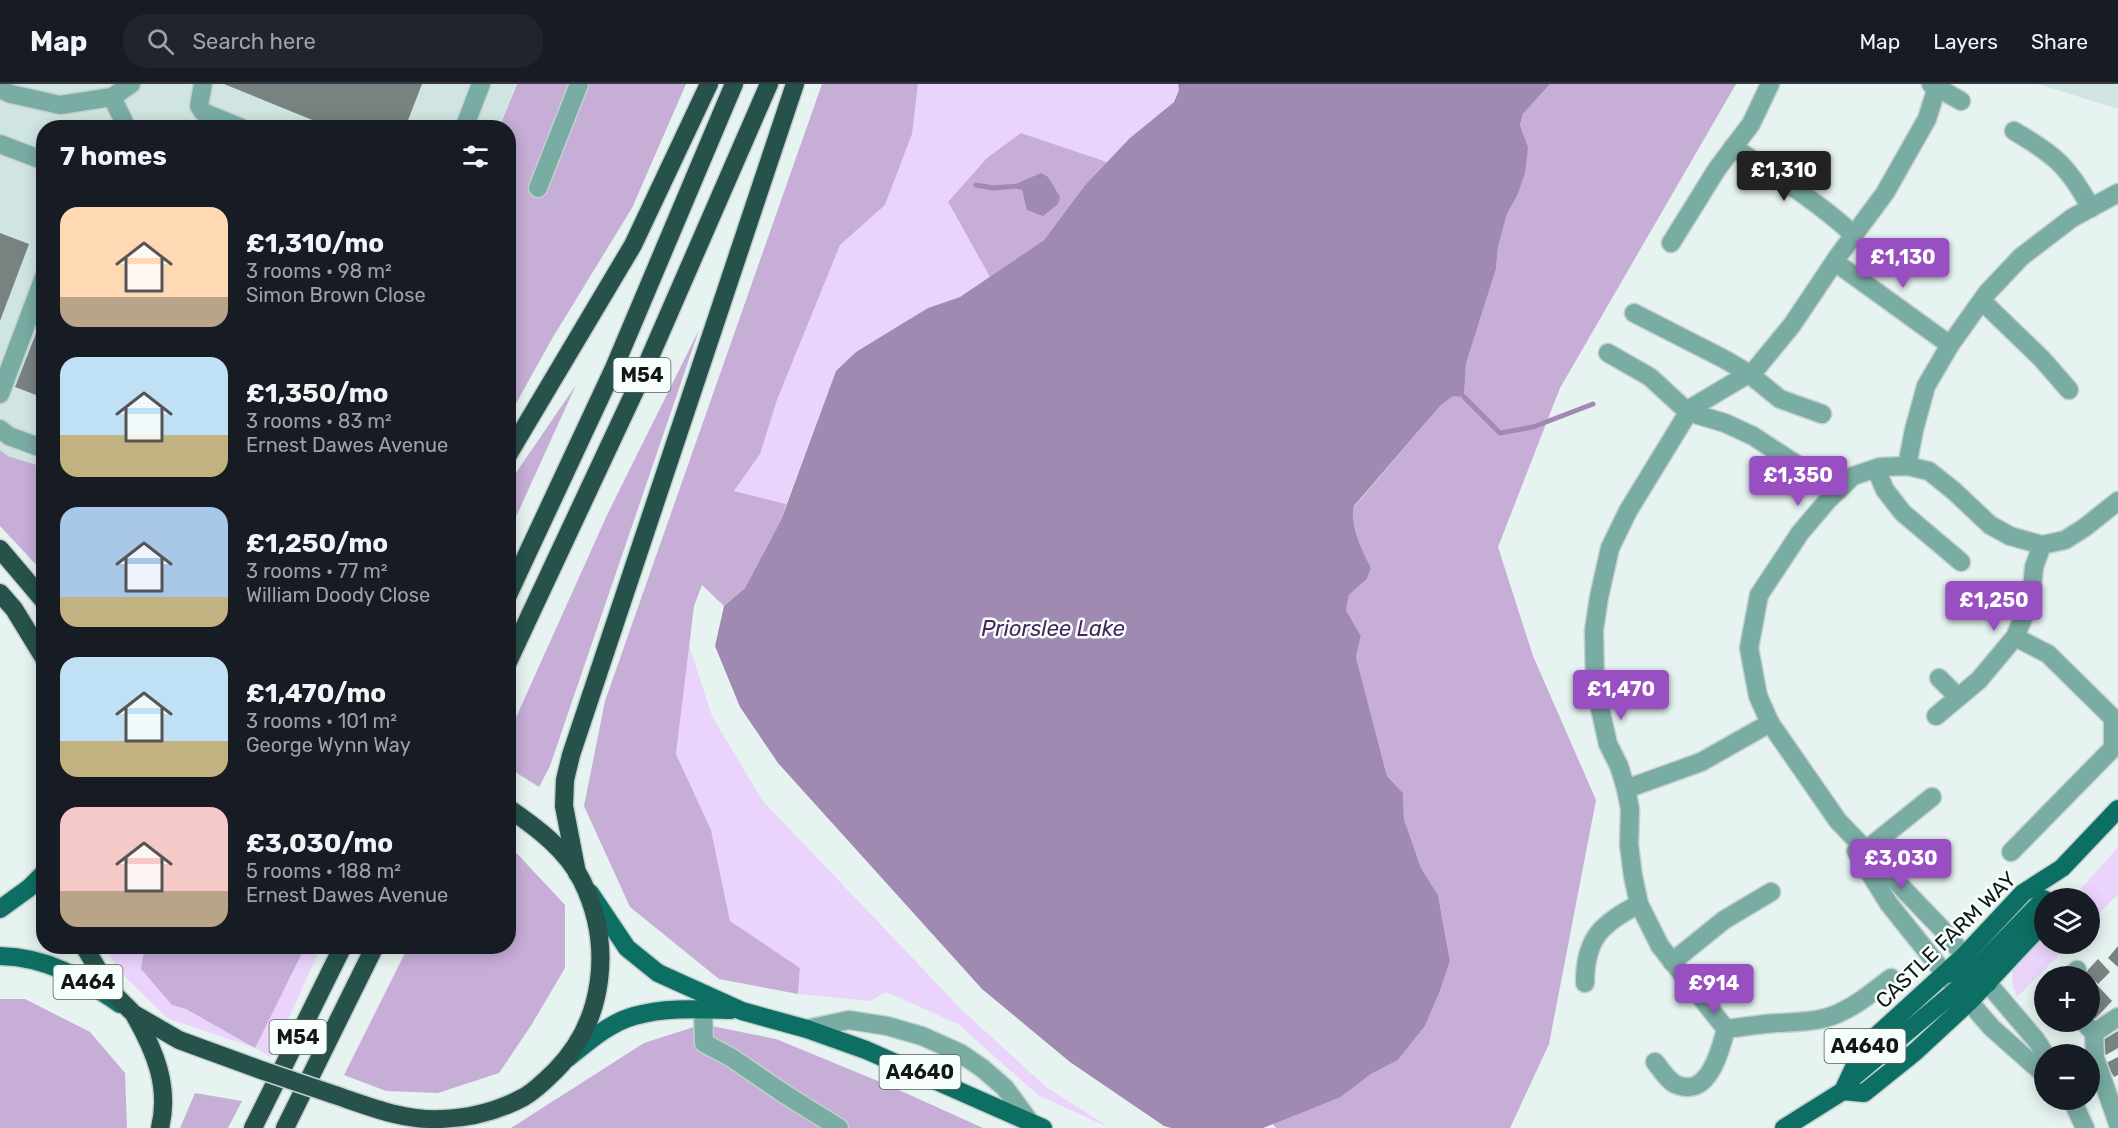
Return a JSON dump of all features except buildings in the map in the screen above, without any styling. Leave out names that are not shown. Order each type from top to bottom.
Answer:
[{"type":"highway","points":[[516,442],[633,245],[709,84]]},
{"type":"highway","name":"M54","points":[[516,578],[614,368],[734,84]]},
{"type":"highway","name":"M54","points":[[516,645],[640,380],[769,84]]},
{"type":"highway","points":[[481,1128],[546,1080],[564,1062],[585,1030],[592,1012],[600,981],[600,947],[595,918],[580,877],[564,806],[565,780],[571,755],[795,84]]},
{"type":"highway","points":[[0,549],[36,592]]},
{"type":"highway","points":[[0,593],[14,609],[36,645]]},
{"type":"highway","points":[[516,815],[557,848],[580,877]]},
{"type":"highway","points":[[89,954],[110,990],[131,1012],[150,1044],[160,1069],[162,1083],[160,1128]]},
{"type":"highway","name":"M54","points":[[253,1128],[339,954]]},
{"type":"highway","name":"M54","points":[[285,1128],[371,954]]},
{"type":"highway","points":[[131,1012],[179,1040],[389,1113],[426,1119],[454,1118],[479,1114],[525,1096]]},
{"type":"main road","name":"CASTLE FARM WAY","points":[[2055,888],[2118,809]]},
{"type":"main road","name":"A4640","points":[[580,877],[627,948],[658,973],[742,1011],[807,1029],[866,1050],[1037,1125]]},
{"type":"main road","points":[[0,909],[36,881]]},
{"type":"main road","name":"CASTLE FARM WAY","points":[[1846,1086],[1863,1048],[1945,974],[1970,963],[2023,893],[2034,892]]},
{"type":"main road","points":[[1970,963],[2034,907]]},
{"type":"main road","points":[[1846,1086],[1864,1093],[1915,1052],[1963,995],[1988,983],[2034,933]]},
{"type":"main road","name":"A464","points":[[0,956],[29,958],[61,968],[80,977],[131,1012]]},
{"type":"main road","name":"A4640","points":[[564,1062],[595,1036],[635,1015],[677,1009],[742,1011]]},
{"type":"main road","name":"A4640","points":[[1784,1128],[1846,1086]]},
{"type":"street","points":[[0,90],[60,105],[112,97],[131,84]]},
{"type":"street","points":[[203,84],[199,106],[203,112],[222,120]]},
{"type":"street","points":[[467,120],[481,84]]},
{"type":"street","points":[[538,188],[579,84]]},
{"type":"street","points":[[1671,243],[1717,169],[1751,124],[1770,84]]},
{"type":"street","points":[[1726,1029],[1671,962],[1660,946],[1639,904],[1629,845],[1630,809],[1626,789],[1619,766],[1608,744],[1594,686],[1594,630],[1610,548],[1628,511],[1691,408],[1755,370],[1792,325],[1885,193],[1927,119],[1934,86],[1961,101]]},
{"type":"street","points":[[112,97],[123,120]]},
{"type":"street","points":[[2014,131],[2044,149],[2062,165],[2077,182],[2091,208]]},
{"type":"street","points":[[0,144],[36,158]]},
{"type":"street","points":[[1733,147],[1808,196],[1854,235]]},
{"type":"street","points":[[1907,466],[1926,386],[1950,345],[1982,301],[2021,257],[2072,218],[2118,193]]},
{"type":"street","points":[[1835,262],[1950,345]]},
{"type":"street","points":[[0,394],[36,297]]},
{"type":"street","points":[[1982,301],[2042,359],[2069,390]]},
{"type":"street","points":[[1634,313],[1748,373],[1780,399],[1821,414]]},
{"type":"street","points":[[1608,353],[1650,377],[1689,412],[1725,423],[1753,436],[1805,470]]},
{"type":"street","points":[[0,429],[9,436],[36,446]]},
{"type":"street","points":[[2034,1065],[1992,1028],[1889,904],[1838,821],[1770,723],[1758,696],[1749,648],[1759,595],[1800,533],[1828,500],[1853,476],[1876,469],[1907,466],[1929,471],[1990,525],[2010,536],[2042,545],[2065,540],[2118,501]]},
{"type":"street","points":[[1876,469],[1885,490],[1903,513],[1961,562]]},
{"type":"street","points":[[1936,716],[1978,680],[2015,637],[2031,600],[2034,567],[2042,545]]},
{"type":"street","points":[[2011,852],[2113,748],[2114,718],[2048,654],[2015,637]]},
{"type":"street","points":[[1939,678],[1958,697]]},
{"type":"street","points":[[1626,789],[1701,762],[1770,723]]},
{"type":"street","points":[[1866,850],[1932,797]]},
{"type":"street","points":[[1838,821],[1940,927],[2039,1044]]},
{"type":"street","points":[[1671,962],[1724,921],[1771,892]]},
{"type":"street","points":[[1585,983],[1585,970],[1593,940],[1612,918],[1639,904]]},
{"type":"street","points":[[1726,1029],[1778,1023],[1807,1023],[1824,1019],[1843,1012],[1861,1001],[1891,978]]},
{"type":"street","points":[[703,1009],[704,1043],[732,1058],[839,1128]]},
{"type":"street","points":[[2100,1023],[2118,1017]]},
{"type":"street","points":[[807,1029],[849,1020],[887,1026],[922,1036],[960,1053],[982,1068],[1005,1088],[1037,1125]]},
{"type":"street","points":[[1655,1062],[1671,1082],[1684,1088],[1696,1086],[1708,1073],[1720,1052],[1726,1029]]},
{"type":"street","points":[[2090,1032],[2095,1058],[2118,1124]]},
{"type":"street","points":[[2077,1110],[2085,1128]]},
{"type":"shaded area","points":[[0,84],[516,84],[502,120],[36,120],[36,465],[8,456],[0,450]]},
{"type":"shaded area","points":[[517,84],[686,84],[632,208],[553,337],[516,403],[516,120],[502,120]]},
{"type":"shaded area","points":[[822,84],[918,84],[912,134],[885,205],[840,245],[777,400],[760,454],[734,491],[786,504],[781,520],[745,588],[724,606],[702,585],[694,606],[676,754],[711,830],[730,921],[800,968],[798,994],[719,979],[630,907],[584,806],[605,701]]},
{"type":"shaded area","points":[[918,84],[1178,84],[1179,90],[1174,102],[1130,138],[1107,162],[1022,133],[948,203],[990,277],[960,297],[928,308],[836,371],[786,504],[734,491],[760,454],[777,400],[840,245],[885,205],[912,134]]},
{"type":"shaded area","points":[[1550,84],[1736,84],[1560,388],[1498,547],[1533,656],[1596,800],[1549,1044],[1510,1128],[1276,1128],[1272,1123],[1341,1097],[1371,1074],[1398,1060],[1425,1026],[1450,961],[1438,895],[1421,868],[1404,819],[1403,793],[1387,776],[1356,657],[1361,636],[1346,610],[1349,595],[1367,579],[1371,568],[1355,531],[1353,515],[1354,507],[1441,405],[1453,395],[1464,397],[1466,364],[1496,269],[1498,247],[1507,214],[1517,196],[1528,147],[1520,125],[1523,114]]},
{"type":"shaded area","points":[[2038,84],[2118,84],[2118,109]]},
{"type":"shaded area","points":[[1021,133],[1107,162],[1085,185],[1044,240],[990,277],[948,202],[987,158]]},
{"type":"shaded area","points":[[699,330],[550,766],[539,787],[516,772],[516,717],[608,513]]},
{"type":"shaded area","points":[[576,385],[516,517],[516,473]]},
{"type":"shaded area","points":[[0,450],[8,456],[36,465],[36,565],[0,526]]},
{"type":"shaded area","points":[[689,645],[712,716],[762,800],[961,1009],[1045,1086],[1110,1128],[1038,1095],[958,1024],[886,992],[870,1001],[798,994],[800,968],[730,921],[711,830],[676,754]]},
{"type":"shaded area","points":[[2118,847],[2118,894],[2100,913],[2100,888],[2082,888]]},
{"type":"shaded area","points":[[516,852],[565,905],[565,968],[532,1024],[499,1073],[438,1093],[386,1091],[344,1075],[404,954],[516,954]]},
{"type":"shaded area","points":[[2034,944],[2034,954],[2060,954],[2048,966],[2034,966],[2034,980],[2017,997],[2013,987],[2012,969]]},
{"type":"shaded area","points":[[109,954],[318,954],[271,1057],[255,1048],[167,1018],[118,970]]},
{"type":"shaded area","points":[[144,954],[302,954],[255,1048],[186,1009],[172,1005],[141,969]]},
{"type":"shaded area","points":[[0,999],[25,999],[90,1032],[125,1073],[127,1128],[0,1128]]},
{"type":"shaded area","points":[[711,1026],[776,1039],[890,1086],[983,1128],[849,1128],[735,1051],[713,1041]]},
{"type":"shaded area","points":[[694,1027],[696,1048],[824,1128],[511,1128],[644,1043]]},
{"type":"shaded area","points":[[195,1093],[242,1101],[228,1128],[180,1128]]},
{"type":"water","name":"Priorslee Lake","points":[[1178,84],[1550,84],[1523,114],[1520,125],[1528,147],[1525,173],[1517,196],[1507,214],[1498,247],[1496,269],[1466,364],[1464,397],[1453,396],[1441,405],[1354,506],[1353,514],[1355,530],[1371,568],[1367,579],[1349,595],[1346,610],[1361,636],[1356,657],[1387,776],[1403,793],[1404,819],[1421,868],[1438,895],[1450,961],[1425,1026],[1398,1060],[1371,1074],[1341,1097],[1263,1128],[1171,1128],[1164,1126],[1070,1062],[982,989],[778,763],[740,707],[715,646],[724,606],[745,588],[781,520],[836,371],[856,352],[928,308],[960,297],[1044,240],[1085,185],[1130,138],[1174,102],[1179,90]]},
{"type":"water","points":[[1041,173],[1048,177],[1060,197],[1058,204],[1043,216],[1027,210],[1022,190],[1017,189],[1018,183]]},
{"type":"waterway","points":[[976,185],[993,188],[1018,186]]},
{"type":"waterway","points":[[1464,397],[1500,433],[1533,427],[1593,404]]}]
